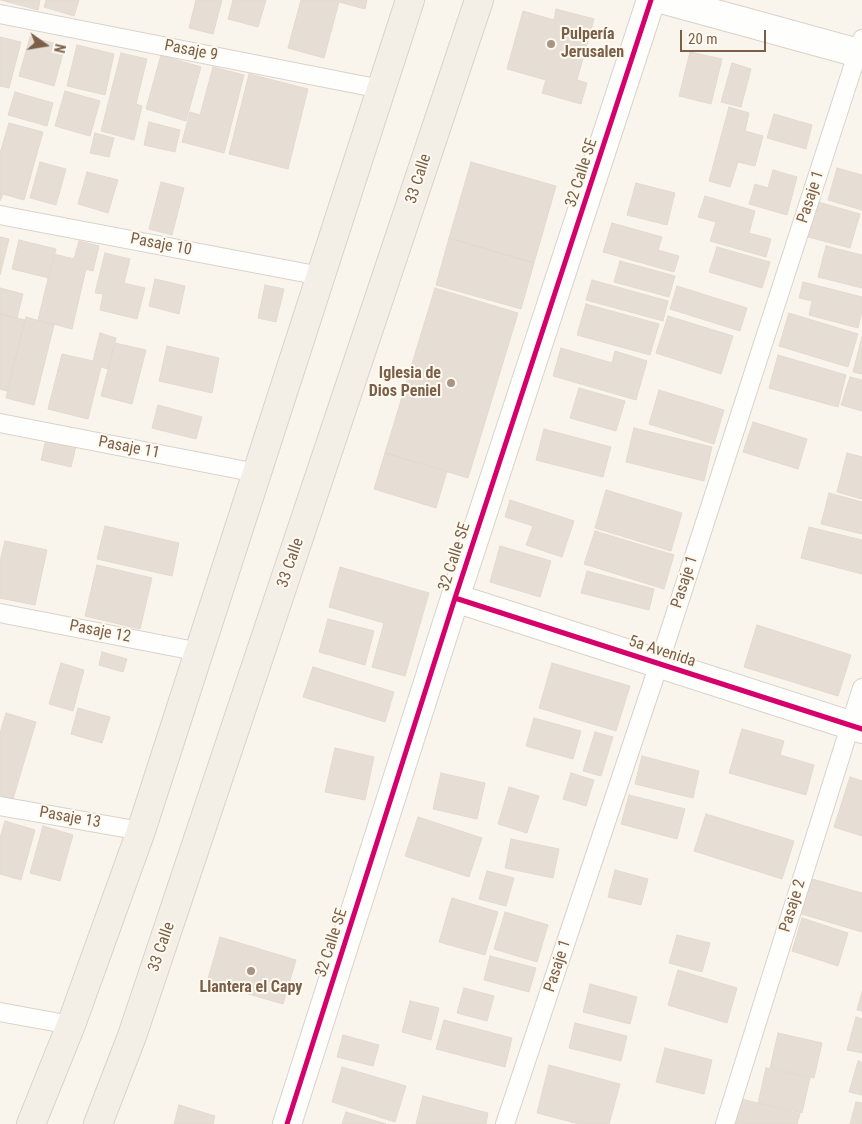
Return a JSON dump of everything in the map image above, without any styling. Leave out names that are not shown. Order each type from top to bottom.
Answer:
[{"type":"main road","points":[[31,1124],[71,1025],[141,830],[410,0]]},
{"type":"main road","name":"33 Calle","points":[[98,1124],[135,1026],[479,0]]},
{"type":"street","name":"32 Calle SE","points":[[287,1124],[455,598],[652,0]]},
{"type":"street","points":[[665,0],[860,49]]},
{"type":"street","name":"5a Avenida","points":[[455,598],[856,727]]},
{"type":"lane","name":"Pasaje 9","points":[[0,14],[381,89]]},
{"type":"lane","name":"Pasaje 1","points":[[505,1124],[659,664],[860,49]]},
{"type":"lane","name":"Pasaje 10","points":[[0,215],[321,276]]},
{"type":"lane","name":"Pasaje 11","points":[[0,422],[257,473]]},
{"type":"lane","name":"Pasaje 12","points":[[0,613],[200,652]]},
{"type":"lane","name":"Pasaje 2","points":[[725,1124],[856,727],[862,688]]},
{"type":"lane","name":"Pasaje 13","points":[[0,806],[141,830]]},
{"type":"lane","points":[[0,1012],[71,1025]]},
{"type":"building","points":[[1,0],[40,0],[38,10]]},
{"type":"building","points":[[46,0],[79,0],[74,16],[44,7]]},
{"type":"building","points":[[196,0],[222,0],[213,34],[189,28]]},
{"type":"building","points":[[233,0],[266,0],[258,27],[228,19]]},
{"type":"building","points":[[301,0],[367,0],[365,9],[339,2],[324,58],[288,48]]},
{"type":"building","name":"Pulpería Jerusalen","points":[[556,9],[594,19],[577,80],[587,83],[581,104],[542,93],[546,80],[507,69],[523,11],[554,20]]},
{"type":"building","points":[[0,37],[21,42],[9,88],[0,86]]},
{"type":"building","points":[[30,37],[65,46],[54,86],[19,76]]},
{"type":"building","points":[[77,45],[114,54],[105,95],[67,86]]},
{"type":"building","points":[[690,52],[722,59],[711,104],[679,96]]},
{"type":"building","points":[[121,53],[147,59],[136,104],[142,106],[134,140],[101,131]]},
{"type":"building","points":[[161,55],[201,67],[186,121],[146,109]]},
{"type":"building","points":[[732,63],[751,69],[741,107],[721,102]]},
{"type":"building","points":[[213,67],[244,75],[224,153],[182,142],[190,112],[200,115]]},
{"type":"building","points":[[249,74],[308,89],[288,169],[229,154]]},
{"type":"building","points":[[65,91],[100,101],[90,136],[55,126]]},
{"type":"building","points":[[15,92],[53,103],[47,126],[8,115]]},
{"type":"building","points":[[729,107],[749,113],[745,131],[763,136],[755,166],[738,162],[730,187],[709,181]]},
{"type":"building","points":[[774,114],[812,125],[806,149],[767,138]]},
{"type":"building","points":[[149,122],[180,130],[175,152],[144,145]]},
{"type":"building","points":[[9,123],[43,132],[24,200],[3,194],[0,201],[0,153]]},
{"type":"building","points":[[95,133],[114,138],[109,157],[90,153]]},
{"type":"building","points":[[40,162],[66,169],[56,205],[30,198]]},
{"type":"building","points":[[471,162],[556,186],[534,263],[449,238]]},
{"type":"building","points":[[837,168],[862,175],[862,210],[828,200]]},
{"type":"building","points":[[773,170],[797,177],[787,215],[749,204],[755,184],[768,188]]},
{"type":"building","points":[[87,172],[118,180],[108,213],[78,204]]},
{"type":"building","points":[[161,182],[184,188],[172,235],[149,229]]},
{"type":"building","points":[[636,183],[675,193],[667,225],[627,215]]},
{"type":"building","points":[[705,196],[755,211],[749,233],[771,239],[766,257],[710,241],[716,222],[698,217]]},
{"type":"building","points":[[818,202],[860,214],[850,248],[808,237]]},
{"type":"building","points":[[612,223],[662,237],[658,250],[679,256],[674,272],[603,252]]},
{"type":"building","points":[[0,237],[9,239],[0,275]]},
{"type":"building","points":[[449,238],[534,263],[521,309],[436,285]]},
{"type":"building","points":[[19,240],[56,249],[49,278],[12,269]]},
{"type":"building","points":[[79,241],[99,246],[93,271],[86,269],[72,329],[38,320],[54,254],[74,259]]},
{"type":"building","points":[[826,246],[862,255],[862,288],[818,277]]},
{"type":"building","points":[[717,247],[770,262],[762,288],[709,272]]},
{"type":"building","points":[[105,253],[130,259],[124,283],[145,288],[137,319],[100,310],[103,294],[95,293]]},
{"type":"building","points":[[620,261],[675,276],[669,297],[614,282]]},
{"type":"building","points":[[155,279],[185,286],[179,314],[149,306]]},
{"type":"building","points":[[592,280],[668,301],[663,321],[586,300]]},
{"type":"building","points":[[803,282],[862,297],[862,311],[858,328],[809,315],[812,301],[799,298]]},
{"type":"building","points":[[265,285],[284,289],[276,322],[258,318]]},
{"type":"building","points":[[677,286],[747,308],[740,331],[670,309]]},
{"type":"building","points":[[0,288],[23,294],[17,318],[0,314]]},
{"type":"building","name":"Iglesia de Dios Peniel","points":[[435,288],[518,313],[468,478],[385,453]]},
{"type":"building","points":[[586,304],[659,324],[650,355],[577,335]]},
{"type":"building","points":[[789,313],[858,334],[848,367],[779,346]]},
{"type":"building","points":[[0,314],[25,320],[7,391],[0,389]]},
{"type":"building","points":[[668,316],[733,336],[721,374],[656,353]]},
{"type":"building","points":[[26,317],[54,325],[34,405],[6,398]]},
{"type":"building","points":[[100,333],[116,338],[108,369],[101,367],[88,419],[48,409],[62,354],[93,361]]},
{"type":"building","points":[[862,337],[862,374],[853,372]]},
{"type":"building","points":[[115,343],[146,350],[132,404],[101,396]]},
{"type":"building","points":[[167,346],[219,358],[212,393],[159,381]]},
{"type":"building","points":[[561,348],[612,363],[615,351],[647,361],[636,400],[553,376]]},
{"type":"building","points":[[778,355],[846,375],[838,407],[769,388]]},
{"type":"building","points":[[850,377],[862,380],[862,411],[841,405]]},
{"type":"building","points":[[579,388],[625,401],[616,431],[570,418]]},
{"type":"building","points":[[659,390],[724,410],[714,444],[649,424]]},
{"type":"building","points":[[158,405],[202,417],[196,439],[152,428]]},
{"type":"building","points":[[753,422],[807,439],[798,469],[743,452]]},
{"type":"building","points":[[634,428],[712,447],[704,481],[626,462]]},
{"type":"building","points":[[544,429],[611,447],[603,477],[536,460]]},
{"type":"building","points":[[46,439],[76,446],[71,467],[41,460]]},
{"type":"building","points":[[385,453],[447,471],[436,508],[374,489]]},
{"type":"building","points":[[847,453],[862,457],[862,499],[837,492]]},
{"type":"building","points":[[606,490],[682,513],[671,551],[595,528]]},
{"type":"building","points":[[829,493],[862,502],[862,534],[821,524]]},
{"type":"building","points":[[510,500],[574,521],[562,557],[526,545],[533,526],[505,517]]},
{"type":"building","points":[[105,526],[179,543],[172,576],[97,559]]},
{"type":"building","points":[[809,527],[862,540],[862,574],[801,558]]},
{"type":"building","points":[[595,531],[674,555],[664,589],[584,564]]},
{"type":"building","points":[[5,541],[47,550],[35,605],[0,598],[0,561]]},
{"type":"building","points":[[500,546],[551,561],[540,597],[490,582]]},
{"type":"building","points":[[97,565],[152,578],[140,629],[85,616]]},
{"type":"building","points":[[340,567],[429,593],[405,676],[372,667],[384,623],[329,607]]},
{"type":"building","points":[[587,571],[654,589],[649,610],[581,593]]},
{"type":"building","points":[[328,619],[374,631],[365,665],[319,652]]},
{"type":"building","points":[[757,625],[851,655],[838,696],[744,667]]},
{"type":"building","points":[[102,652],[127,659],[123,672],[99,665]]},
{"type":"building","points":[[61,663],[84,670],[73,711],[49,704]]},
{"type":"building","points":[[552,663],[630,686],[616,731],[539,708]]},
{"type":"building","points":[[313,667],[394,692],[385,722],[303,697]]},
{"type":"building","points":[[78,708],[110,717],[102,743],[71,734]]},
{"type":"building","points":[[6,713],[36,722],[13,799],[0,795],[0,733]]},
{"type":"building","points":[[534,718],[581,731],[573,759],[526,746]]},
{"type":"building","points":[[742,729],[784,741],[780,755],[814,765],[806,795],[729,773]]},
{"type":"building","points":[[595,732],[613,737],[601,776],[583,771]]},
{"type":"building","points":[[335,748],[374,757],[365,800],[325,792]]},
{"type":"building","points":[[642,756],[699,771],[693,798],[635,784]]},
{"type":"building","points":[[441,773],[485,783],[477,819],[433,809]]},
{"type":"building","points":[[571,773],[594,780],[586,806],[563,799]]},
{"type":"building","points":[[850,777],[862,781],[862,836],[834,827]]},
{"type":"building","points":[[509,787],[539,796],[527,833],[498,824]]},
{"type":"building","points":[[629,795],[685,809],[677,839],[621,824]]},
{"type":"building","points":[[706,814],[794,841],[782,879],[694,851]]},
{"type":"building","points":[[418,817],[482,838],[469,877],[405,856]]},
{"type":"building","points":[[5,821],[35,830],[21,880],[0,874],[0,838]]},
{"type":"building","points":[[43,826],[73,835],[60,881],[30,873]]},
{"type":"building","points":[[511,839],[559,849],[553,878],[505,868]]},
{"type":"building","points":[[615,870],[648,879],[641,905],[608,897]]},
{"type":"building","points":[[487,871],[514,878],[506,906],[479,899]]},
{"type":"building","points":[[805,877],[862,893],[862,932],[795,912]]},
{"type":"building","points":[[452,898],[498,912],[485,955],[439,942]]},
{"type":"building","points":[[505,912],[548,925],[537,962],[494,949]]},
{"type":"building","points":[[802,918],[848,933],[838,966],[792,951]]},
{"type":"building","points":[[677,935],[710,943],[702,972],[669,963]]},
{"type":"building","name":"Llantera el Capy","points":[[220,937],[296,960],[283,1004],[207,982]]},
{"type":"building","points":[[490,956],[536,968],[529,992],[484,980]]},
{"type":"building","points":[[678,970],[737,988],[727,1023],[668,1005]]},
{"type":"building","points":[[590,984],[637,997],[630,1024],[583,1012]]},
{"type":"building","points":[[464,988],[494,996],[487,1021],[457,1013]]},
{"type":"building","points":[[862,992],[862,1011],[857,1010]]},
{"type":"building","points":[[410,1001],[439,1008],[431,1040],[402,1032]]},
{"type":"building","points":[[856,1017],[862,1019],[862,1053],[847,1050]]},
{"type":"building","points":[[444,1020],[512,1038],[505,1067],[436,1049]]},
{"type":"building","points":[[575,1023],[627,1036],[621,1061],[569,1048]]},
{"type":"building","points":[[778,1033],[822,1043],[814,1078],[770,1068]]},
{"type":"building","points":[[343,1035],[379,1045],[373,1066],[337,1057]]},
{"type":"building","points":[[665,1048],[712,1060],[704,1094],[656,1082]]},
{"type":"building","points":[[858,1061],[862,1062],[862,1095],[849,1092]]},
{"type":"building","points":[[549,1065],[620,1084],[609,1124],[579,1124],[537,1113]]},
{"type":"building","points":[[342,1067],[406,1086],[395,1122],[332,1102]]},
{"type":"building","points":[[766,1068],[810,1078],[802,1113],[758,1103]]},
{"type":"building","points":[[423,1096],[488,1113],[486,1124],[416,1124]]},
{"type":"building","points":[[738,1098],[800,1114],[797,1124],[731,1124]]},
{"type":"building","points":[[856,1102],[862,1103],[862,1124],[850,1124]]},
{"type":"building","points":[[179,1105],[215,1116],[213,1124],[174,1124]]},
{"type":"building","points":[[346,1112],[386,1124],[342,1124]]},
{"type":"cycle path","points":[[287,1124],[455,598],[651,0]]},
{"type":"cycle path","points":[[455,598],[862,729]]},
{"type":"place","name":"Pulpería Jerusalen","points":[[551,44]]},
{"type":"place","name":"Iglesia de Dios Peniel","points":[[451,383]]},
{"type":"place","name":"Llantera el Capy","points":[[251,971]]}]
